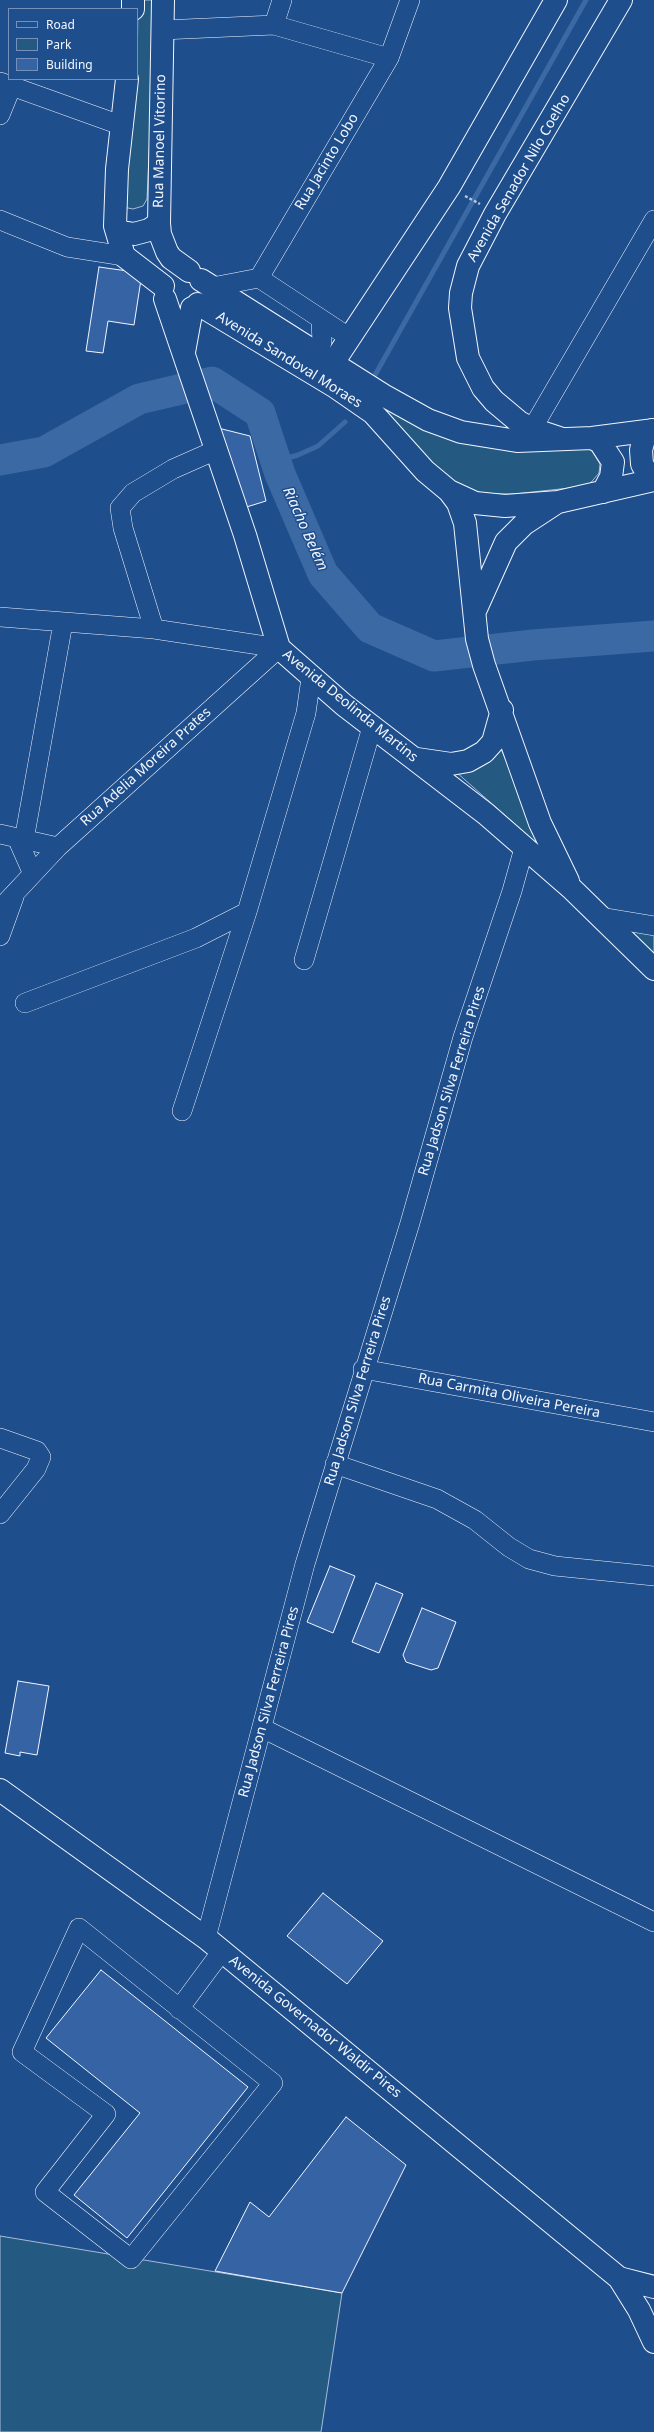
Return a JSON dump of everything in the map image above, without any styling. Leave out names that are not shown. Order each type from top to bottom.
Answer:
[{"type":"main road","name":"Rua Manoel Vitorino","points":[[163,0],[160,234],[171,258],[201,279]]},
{"type":"main road","points":[[333,368],[350,338],[449,187],[556,0]]},
{"type":"main road","name":"Avenida Senador Nilo Coelho","points":[[562,439],[532,429],[511,416],[494,401],[473,371],[468,358],[460,308],[464,278],[495,214],[622,0]]},
{"type":"main road","points":[[127,80],[123,126],[117,169],[115,226],[124,256],[164,292],[178,310],[195,306],[203,293],[201,279],[182,270],[171,274],[164,292]]},
{"type":"main road","points":[[115,226],[122,232],[134,234],[149,230],[159,223]]},
{"type":"main road","name":"Avenida Sandoval Moraes","points":[[201,279],[333,368],[378,404],[425,471],[449,491],[475,503],[490,505],[558,502],[654,480]]},
{"type":"main road","name":"Avenida Deolinda Martins","points":[[164,292],[279,648],[311,678],[372,727],[468,799],[571,888],[654,969]]},
{"type":"main road","name":"Avenida Sandoval Moraes","points":[[195,306],[333,368]]},
{"type":"main road","name":"Avenida Deolinda Martins","points":[[184,353],[195,306]]},
{"type":"main road","name":"Avenida Sandoval Moraes","points":[[378,404],[461,432],[517,441],[592,438],[653,430]]},
{"type":"main road","points":[[653,430],[644,439],[640,450],[642,464],[646,471],[654,477]]},
{"type":"main road","points":[[592,438],[600,442],[613,462],[611,477],[603,492]]},
{"type":"main road","points":[[449,491],[458,503],[465,523],[477,639],[484,665],[502,710],[540,823],[571,888]]},
{"type":"main road","points":[[474,614],[506,542],[524,524],[558,502]]},
{"type":"main road","points":[[413,758],[451,764],[468,761],[484,752],[493,742],[502,710]]},
{"type":"main road","name":"Avenida Governador Waldir Pires","points":[[0,1790],[214,1945],[619,2278],[639,2310],[654,2342]]},
{"type":"main road","name":"Avenida Governador Waldir Pires","points":[[619,2278],[654,2287]]},
{"type":"street","points":[[274,25],[282,0]]},
{"type":"street","name":"Rua Jacinto Lobo","points":[[259,278],[389,58],[410,0]]},
{"type":"street","points":[[162,30],[274,25],[389,58]]},
{"type":"street","points":[[0,115],[6,85],[123,126]]},
{"type":"street","points":[[0,220],[68,247],[124,256]]},
{"type":"street","points":[[532,429],[654,220]]},
{"type":"street","points":[[201,279],[259,278],[321,321],[350,338]]},
{"type":"street","points":[[321,321],[322,338],[333,368]]},
{"type":"street","points":[[154,630],[123,528],[120,508],[133,493],[173,469],[216,450]]},
{"type":"street","points":[[0,616],[63,623],[154,630],[279,648]]},
{"type":"street","points":[[32,872],[14,837],[63,623]]},
{"type":"street","name":"Rua Adelia Moreira Prates","points":[[0,909],[32,872],[58,847],[279,648]]},
{"type":"street","points":[[182,1111],[247,912],[306,713],[311,678]]},
{"type":"street","points":[[304,960],[366,752],[372,727]]},
{"type":"street","points":[[14,837],[58,847]]},
{"type":"street","name":"Rua Jadson Silva Ferreira Pires","points":[[214,1945],[262,1728],[305,1564],[363,1369],[410,1223],[463,1037],[512,891],[524,848]]},
{"type":"street","points":[[0,936],[16,890]]},
{"type":"street","points":[[25,1003],[196,938],[247,912]]},
{"type":"street","points":[[601,917],[654,926]]},
{"type":"street","name":"Rua Carmita Oliveira Pereira","points":[[363,1369],[654,1422]]},
{"type":"street","points":[[0,1438],[37,1451],[41,1457],[40,1462],[0,1514]]},
{"type":"street","points":[[335,1464],[437,1499],[475,1520],[509,1547],[529,1559],[555,1566],[654,1576]]},
{"type":"street","points":[[262,1728],[654,1922]]},
{"type":"street","points":[[79,1928],[179,2008],[273,2083],[131,2259],[45,2192],[106,2114],[22,2052],[79,1928]]},
{"type":"street","points":[[179,2008],[214,1945]]},
{"type":"path","points":[[462,195],[480,204]]},
{"type":"green space","points":[[138,0],[156,0],[147,199],[143,206],[133,209],[123,207],[138,80]]},
{"type":"green space","points":[[318,360],[432,428],[590,448],[600,464],[599,473],[588,486],[514,494],[487,494],[453,486]]},
{"type":"green space","points":[[499,744],[545,851],[455,771]]},
{"type":"green space","points":[[618,924],[654,932],[654,959]]},
{"type":"green space","points":[[0,2236],[342,2293],[321,2432],[0,2432]]},
{"type":"building","points":[[99,267],[142,273],[134,325],[108,321],[103,353],[86,351]]},
{"type":"building","points":[[218,428],[250,436],[266,501],[240,509]]},
{"type":"building","points":[[330,1566],[355,1576],[333,1633],[307,1622]]},
{"type":"building","points":[[376,1583],[403,1594],[379,1653],[352,1642]]},
{"type":"building","points":[[422,1608],[456,1622],[438,1668],[431,1670],[406,1662],[403,1655]]},
{"type":"building","points":[[18,1681],[49,1686],[37,1755],[20,1752],[20,1756],[5,1753]]},
{"type":"building","points":[[323,1893],[383,1941],[347,1984],[287,1936]]},
{"type":"building","points":[[101,1970],[248,2087],[127,2238],[74,2195],[140,2113],[46,2038]]},
{"type":"building","points":[[346,2117],[406,2165],[342,2293],[215,2271],[250,2202],[269,2217]]},
{"type":"waterway","points":[[375,375],[586,0]]},
{"type":"waterway","name":"Riacho Belém","points":[[0,460],[44,452],[139,399],[212,382],[260,413],[280,474],[323,574],[370,628],[434,656],[533,645],[654,636]]},
{"type":"waterway","points":[[276,461],[298,455],[318,446],[345,422]]}]
